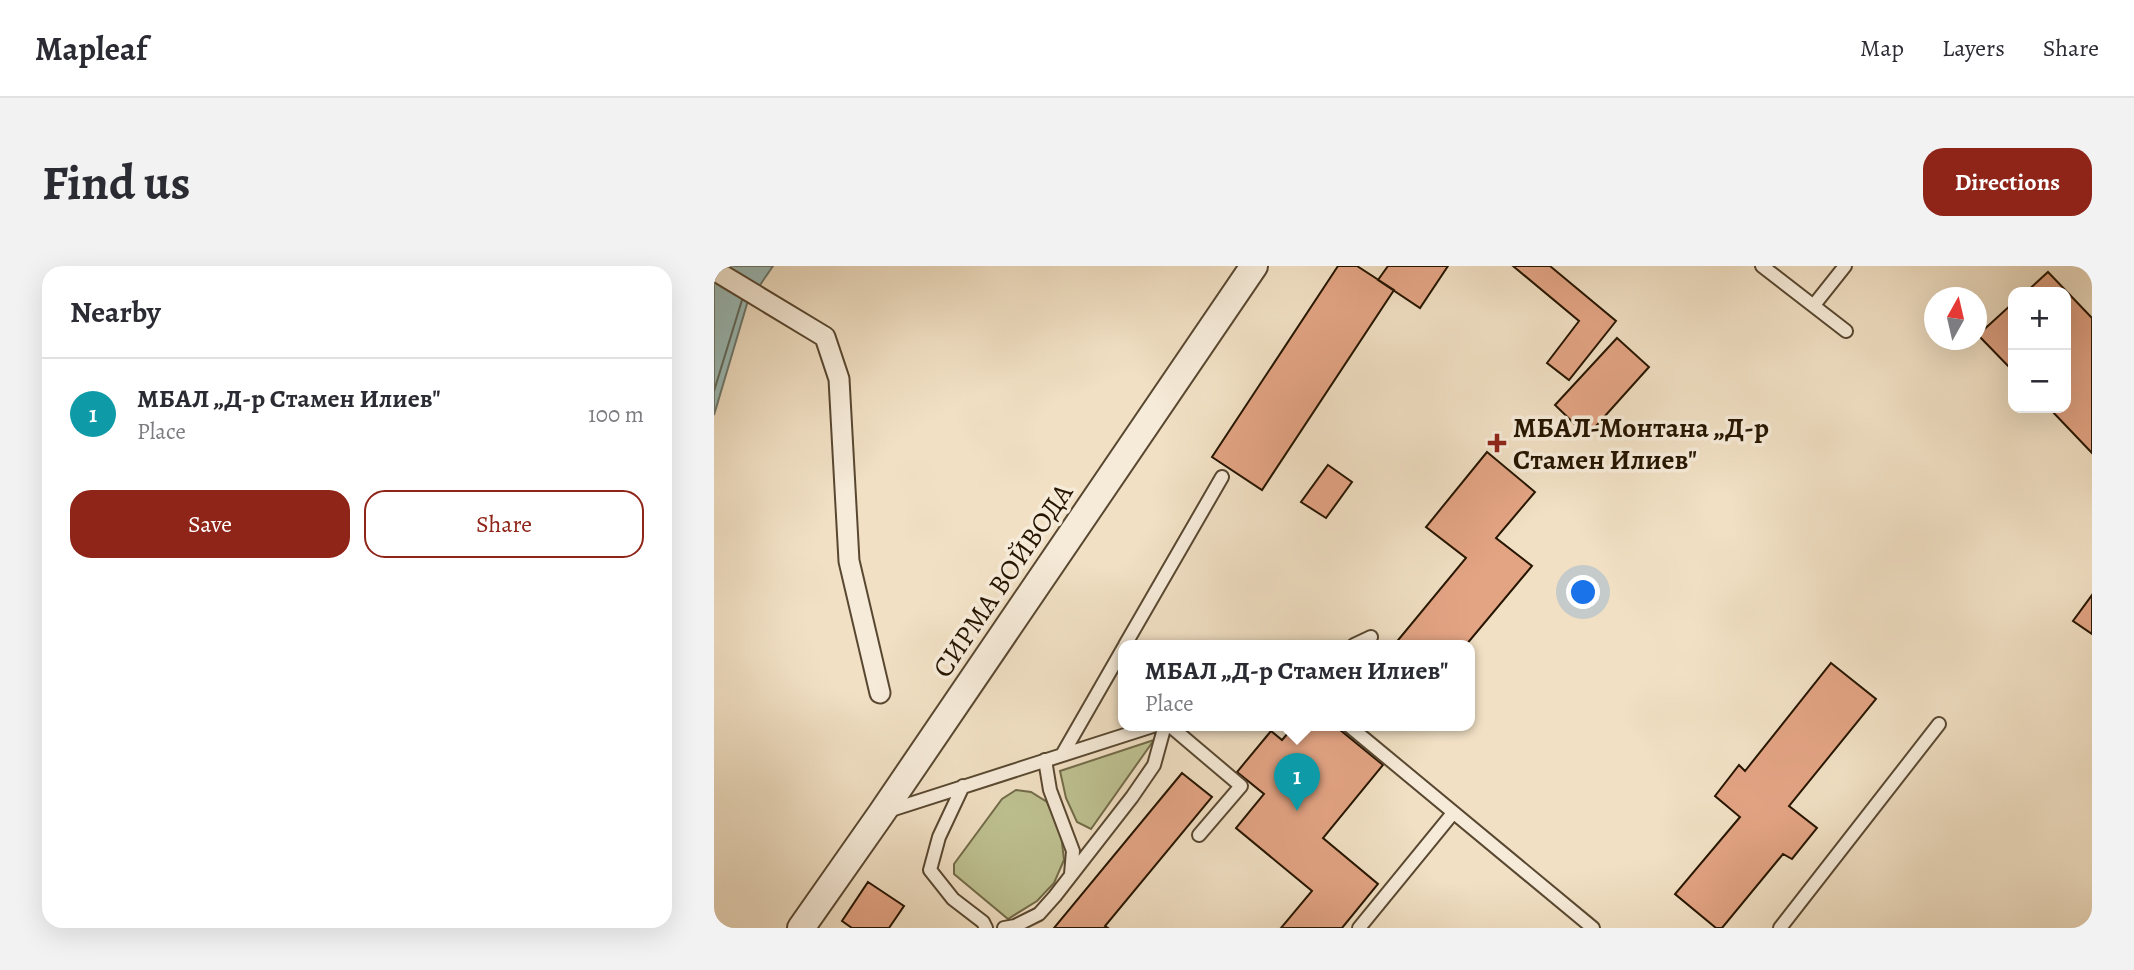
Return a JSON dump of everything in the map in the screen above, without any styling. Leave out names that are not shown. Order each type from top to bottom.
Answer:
[{"type":"street","name":"СИРМА ВОЙВОДА","points":[[801,928],[1254,266]]},
{"type":"street","points":[[714,270],[825,337],[839,379],[849,561],[880,693]]},
{"type":"lane","points":[[1762,266],[1846,331]]},
{"type":"lane","points":[[1814,305],[1845,266]]},
{"type":"lane","points":[[1127,640],[1222,477]]},
{"type":"lane","points":[[1364,640],[1371,637]]},
{"type":"lane","points":[[1062,755],[1118,657]]},
{"type":"lane","points":[[1780,928],[1939,724]]},
{"type":"lane","points":[[881,814],[1137,731]]},
{"type":"lane","points":[[1004,928],[1015,926],[1040,914],[1154,765],[1165,731]]},
{"type":"lane","points":[[1174,731],[1241,786],[1199,835]]},
{"type":"lane","points":[[1355,731],[1593,928]]},
{"type":"lane","points":[[1045,761],[1050,790],[1073,852],[1071,875]]},
{"type":"lane","points":[[963,786],[939,838],[930,870],[953,899],[983,922],[986,928]]},
{"type":"lane","points":[[1359,928],[1453,813]]},
{"type":"green space","points":[[1154,740],[1091,829],[1077,822],[1066,798],[1060,771]]},
{"type":"green space","points":[[1016,790],[1031,792],[1047,802],[1061,834],[1064,860],[1054,883],[1037,901],[1008,919],[954,874],[954,864],[1002,799]]},
{"type":"water","points":[[714,266],[773,266],[747,304],[714,415]]},
{"type":"building","points":[[1338,266],[1357,266],[1394,290],[1262,490],[1212,457]]},
{"type":"building","points":[[1388,266],[1448,266],[1420,308],[1378,280]]},
{"type":"building","points":[[1513,266],[1550,266],[1616,321],[1569,380],[1547,363],[1579,321]]},
{"type":"building","points":[[2082,266],[2092,266],[2092,274],[2091,275]]},
{"type":"building","points":[[2048,272],[2062,287],[2032,287]]},
{"type":"building","points":[[2071,296],[2092,318],[2092,453],[2054,413],[2071,413]]},
{"type":"building","points":[[2008,308],[2008,366],[1987,344],[1987,327]]},
{"type":"building","points":[[1617,338],[1649,367],[1587,436],[1555,405]]},
{"type":"building","points":[[1487,452],[1535,492],[1496,538],[1532,566],[1470,640],[1398,640],[1466,558],[1426,527]]},
{"type":"building","points":[[1328,465],[1352,482],[1326,518],[1301,502]]},
{"type":"building","points":[[2092,595],[2092,634],[2073,621]]},
{"type":"building","points":[[1831,663],[1876,699],[1789,806],[1817,828],[1792,859],[1783,854],[1722,928],[1716,928],[1675,894],[1740,817],[1715,796],[1739,765],[1745,771]]},
{"type":"building","points":[[1271,731],[1282,740],[1290,731],[1341,731],[1383,765],[1323,838],[1378,884],[1342,928],[1281,928],[1312,891],[1236,828],[1264,794],[1237,772]]},
{"type":"building","points":[[1182,773],[1212,797],[1105,926],[1108,928],[1054,928]]},
{"type":"building","points":[[868,882],[904,906],[889,928],[852,928],[842,921]]},
{"type":"place","name":"МБАЛ-Монтана „Д-р Стамен Илиев\"","points":[[1497,443]]},
{"type":"place","name":"МБАЛ „Д-р Стамен Илиев\"","points":[[1297,811]]}]
